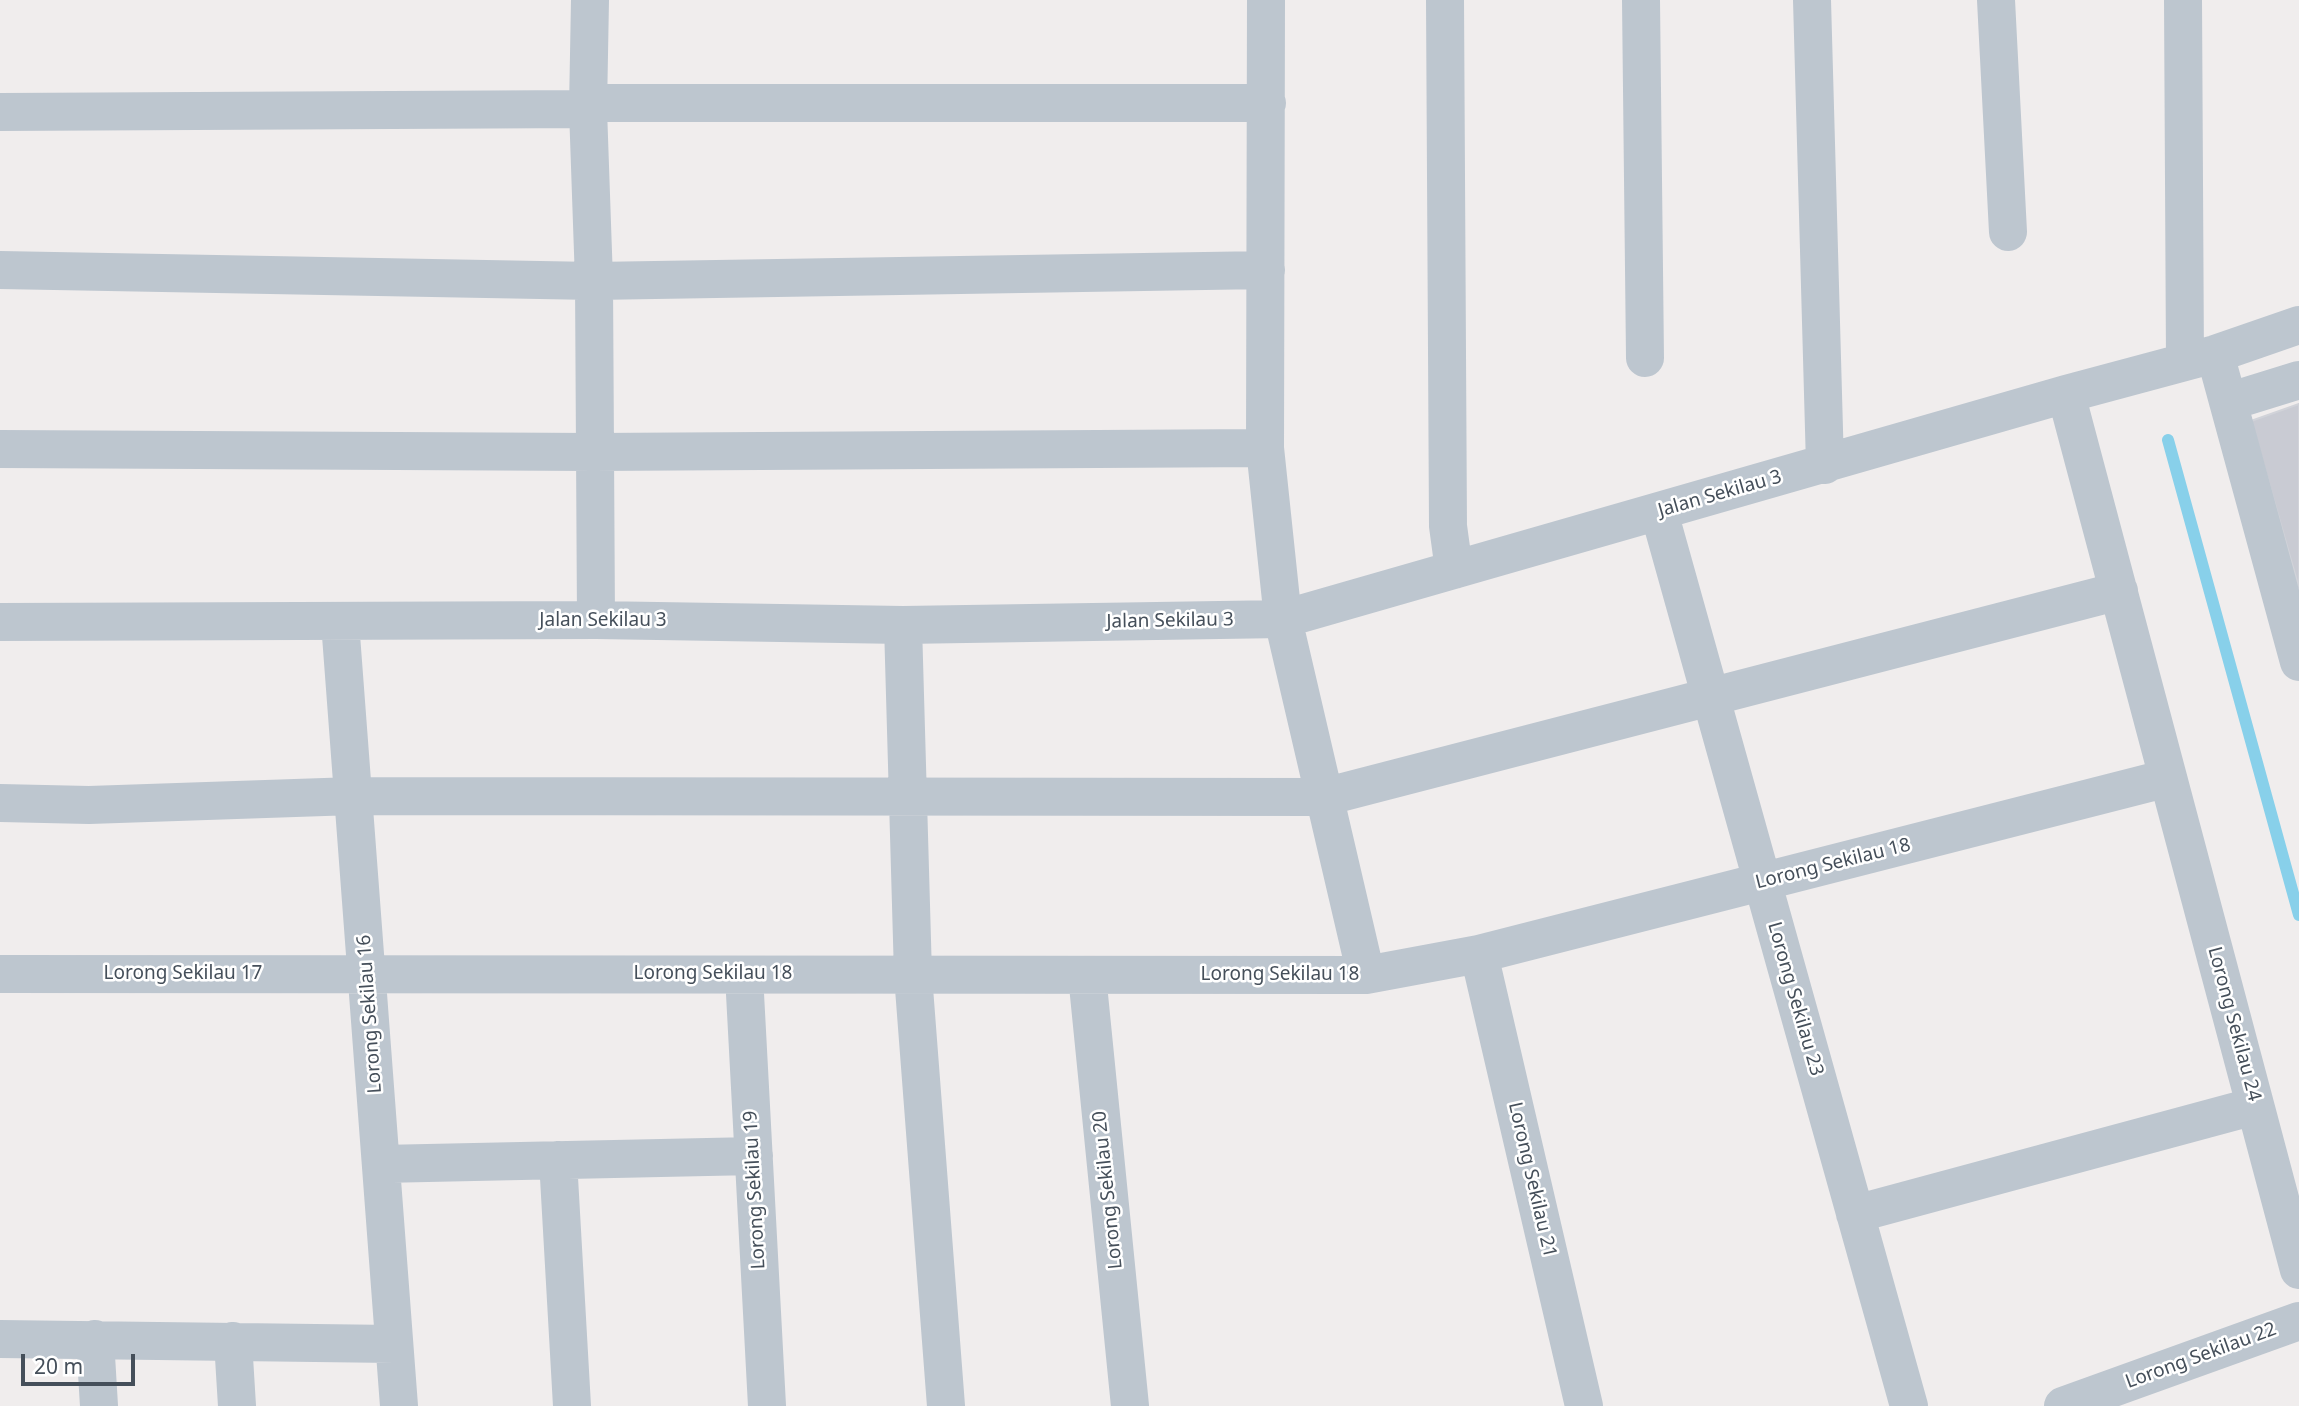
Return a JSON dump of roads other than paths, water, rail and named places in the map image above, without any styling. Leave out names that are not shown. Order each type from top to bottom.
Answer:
[{"type":"street","points":[[590,0],[588,106],[594,281],[596,620]]},
{"type":"street","points":[[1266,0],[1265,448],[1283,619],[1366,975]]},
{"type":"street","points":[[1445,0],[1448,526],[1454,570]]},
{"type":"street","points":[[1641,0],[1645,358]]},
{"type":"street","points":[[1812,0],[1825,465]]},
{"type":"street","points":[[1996,0],[2008,232]]},
{"type":"street","points":[[2183,0],[2200,358],[2228,402],[2299,662]]},
{"type":"street","points":[[0,112],[1267,103]]},
{"type":"street","points":[[0,270],[594,281],[1266,271]]},
{"type":"street","name":"Jalan Sekilau 3","points":[[0,622],[596,620],[903,625],[1283,619],[2200,358],[2299,326]]},
{"type":"street","points":[[2228,402],[2299,380]]},
{"type":"street","name":"Lorong Sekilau 24","points":[[2066,394],[2299,1270]]},
{"type":"street","points":[[0,449],[594,452],[1265,448]]},
{"type":"street","name":"Lorong Sekilau 23","points":[[1659,512],[1909,1406]]},
{"type":"street","points":[[0,803],[89,805],[354,796],[1324,797],[2119,591]]},
{"type":"street","name":"Lorong Sekilau 16","points":[[340,622],[399,1406]]},
{"type":"street","points":[[903,625],[913,975],[946,1406]]},
{"type":"street","name":"Lorong Sekilau 18","points":[[367,974],[1366,975],[1479,954],[2168,778]]},
{"type":"street","name":"Lorong Sekilau 21","points":[[1479,954],[1584,1406]]},
{"type":"street","name":"Lorong Sekilau 17","points":[[0,974],[367,974]]},
{"type":"street","name":"Lorong Sekilau 19","points":[[744,975],[767,1406]]},
{"type":"street","name":"Lorong Sekilau 20","points":[[1087,975],[1130,1406]]},
{"type":"street","points":[[1855,1214],[2255,1106]]},
{"type":"street","points":[[381,1164],[754,1156]]},
{"type":"street","points":[[558,1160],[572,1406]]},
{"type":"street","name":"Lorong Sekilau 22","points":[[2063,1406],[2299,1321]]},
{"type":"street","points":[[0,1339],[394,1344]]},
{"type":"street","points":[[95,1339],[99,1406]]},
{"type":"street","points":[[233,1341],[237,1406]]},
{"type":"waterway","points":[[2168,440],[2299,915]]}]
